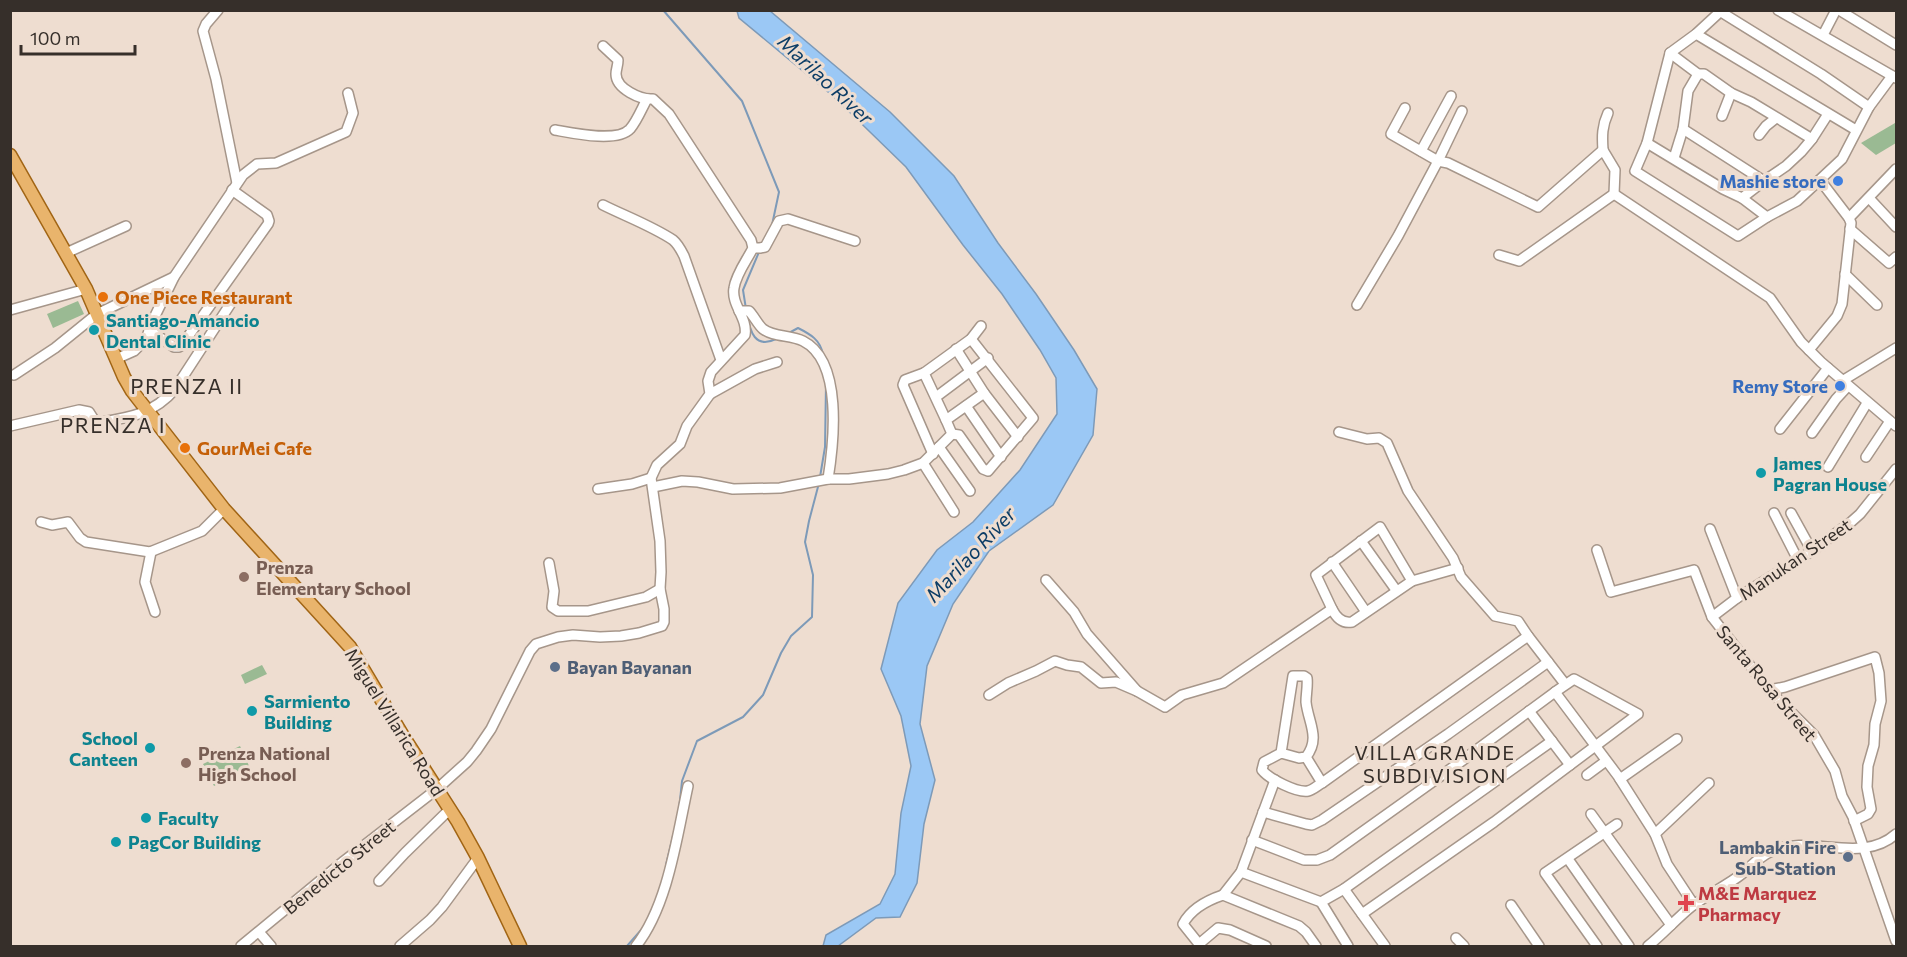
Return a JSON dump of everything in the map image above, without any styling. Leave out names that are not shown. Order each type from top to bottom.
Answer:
[{"type":"main road","name":"Miguel Villarica Road","points":[[10,155],[86,289],[132,391],[224,509],[350,647],[478,858],[520,946]]},
{"type":"street","points":[[149,330],[174,347],[182,345],[268,224],[267,215],[234,187],[216,79],[203,31],[218,10]]},
{"type":"street","points":[[1778,10],[1894,77],[1869,107],[1842,159],[1797,201],[1738,236],[1635,171],[1647,143],[1670,53],[1696,34],[1721,11],[1869,107]]},
{"type":"street","points":[[1823,35],[1837,10],[1896,45]]},
{"type":"street","points":[[1696,34],[1856,130]]},
{"type":"street","points":[[603,46],[618,60],[616,74],[620,85],[637,96],[653,99],[669,114],[751,240],[753,248],[733,288],[734,299],[746,328],[745,335],[711,372],[708,381],[710,394]]},
{"type":"street","points":[[1670,53],[1698,74],[1704,74],[1731,93],[1812,139]]},
{"type":"street","points":[[1674,158],[1683,129],[1688,91],[1698,74]]},
{"type":"street","points":[[116,359],[140,346],[146,339],[174,277],[234,187],[253,166],[262,163],[276,163],[346,132],[353,113],[348,93]]},
{"type":"street","points":[[1722,116],[1731,93]]},
{"type":"street","points":[[1421,151],[1451,96]]},
{"type":"street","points":[[555,129],[601,137],[624,132],[631,128],[647,99]]},
{"type":"street","points":[[1405,108],[1391,134],[1438,160],[1538,207],[1603,150]]},
{"type":"street","points":[[1357,305],[1398,236],[1462,111]]},
{"type":"street","points":[[1608,113],[1601,135],[1603,150],[1615,170],[1614,194]]},
{"type":"street","points":[[1742,198],[1786,166],[1812,139],[1828,114]]},
{"type":"street","points":[[1759,135],[1776,118]]},
{"type":"street","points":[[1683,129],[1764,181]]},
{"type":"street","points":[[1647,143],[1742,198],[1767,217]]},
{"type":"street","points":[[1849,218],[1895,174]]},
{"type":"street","points":[[1809,350],[1837,316],[1842,304],[1850,229],[1849,218],[1820,180]]},
{"type":"street","points":[[1499,255],[1519,261],[1614,194]]},
{"type":"street","points":[[1614,194],[1770,298],[1809,350],[1893,424],[1866,457]]},
{"type":"street","points":[[1869,198],[1896,227]]},
{"type":"street","points":[[603,205],[664,236],[678,246],[684,256],[721,360]]},
{"type":"street","points":[[753,248],[765,246],[782,219],[855,241]]},
{"type":"street","points":[[66,253],[126,226]]},
{"type":"street","points":[[1850,229],[1893,260]]},
{"type":"street","points":[[1845,274],[1877,305]]},
{"type":"street","points":[[14,375],[54,348],[97,314],[174,277]]},
{"type":"street","points":[[10,310],[86,289]]},
{"type":"street","points":[[10,426],[79,410],[88,412],[96,423],[134,417],[148,411],[175,389],[231,303]]},
{"type":"street","points":[[739,310],[749,311],[761,328],[769,332],[803,341],[824,362],[830,381],[832,403],[831,456],[822,480]]},
{"type":"street","points":[[970,492],[936,450],[903,385],[905,380],[924,373],[971,339],[981,326]]},
{"type":"street","points":[[952,434],[959,435],[985,471],[990,470],[1033,418],[971,339]]},
{"type":"street","points":[[1812,433],[1845,383],[1896,348]]},
{"type":"street","points":[[956,350],[984,393],[1018,437]]},
{"type":"street","points":[[936,398],[988,358]]},
{"type":"street","points":[[549,563],[554,591],[552,607],[558,611],[588,612],[645,597],[660,589],[662,572],[660,541],[652,483],[657,465],[680,444],[687,426],[710,394],[755,369],[777,362]]},
{"type":"street","points":[[1780,429],[1828,368]]},
{"type":"street","points":[[924,373],[952,434]]},
{"type":"street","points":[[946,420],[984,393]]},
{"type":"street","points":[[1828,467],[1867,403]]},
{"type":"street","points":[[966,406],[1001,457]]},
{"type":"street","points":[[1339,432],[1367,439],[1379,438],[1387,443],[1408,491],[1453,558],[1461,577],[1495,616],[1518,621],[1565,684]]},
{"type":"street","points":[[598,489],[682,481],[733,489],[780,488],[822,480],[888,474],[904,471],[923,463],[952,434]]},
{"type":"street","points":[[923,463],[954,512]]},
{"type":"street","name":"Manukan Street","points":[[1712,617],[1737,598],[1812,552],[1860,514],[1896,469]]},
{"type":"street","points":[[41,522],[52,525],[68,522],[86,542],[152,552],[202,531],[224,509]]},
{"type":"street","points":[[1774,513],[1798,560]]},
{"type":"street","points":[[1791,513],[1812,552]]},
{"type":"street","points":[[1412,581],[1380,527],[1316,575],[1336,616],[1347,623],[1352,622],[1412,581],[1458,568]]},
{"type":"street","points":[[1710,530],[1737,598]]},
{"type":"street","points":[[1361,541],[1396,590]]},
{"type":"street","name":"Santa Rosa Street","points":[[1597,550],[1611,592],[1694,570],[1712,617],[1770,690],[1814,735],[1835,771],[1842,796],[1865,847],[1896,941]]},
{"type":"street","points":[[152,552],[145,582],[155,612]]},
{"type":"street","points":[[1332,562],[1366,612]]},
{"type":"street","points":[[1046,580],[1074,612],[1087,634],[1137,691]]},
{"type":"street","name":"Benedicto Street","points":[[241,946],[344,861],[437,789],[467,762],[482,744],[533,646],[540,641],[558,637],[621,636],[662,626],[664,609],[660,589]]},
{"type":"street","points":[[989,695],[1055,660],[1081,667],[1101,683],[1116,682],[1165,707],[1182,695],[1223,682],[1332,609]]},
{"type":"street","points":[[1306,757],[1299,758],[1281,753],[1264,762],[1262,770],[1275,780],[1303,790],[1322,783],[1528,636]]},
{"type":"street","points":[[1770,690],[1875,657],[1879,673],[1881,701],[1875,724],[1874,745],[1866,786],[1871,809],[1868,814],[1854,821]]},
{"type":"street","points":[[1263,812],[1312,825],[1322,820],[1548,662]]},
{"type":"street","points":[[1281,753],[1293,676],[1304,676],[1306,678],[1306,703],[1314,733],[1306,757]]},
{"type":"street","points":[[1252,840],[1304,860],[1326,857],[1574,679],[1638,714],[1494,822],[1362,914]]},
{"type":"street","points":[[1555,692],[1620,779],[1655,834],[1667,864],[1694,905]]},
{"type":"street","points":[[1290,699],[1306,703]]},
{"type":"street","points":[[1529,711],[1570,765]]},
{"type":"street","points":[[1620,779],[1677,739]]},
{"type":"street","points":[[1321,902],[1344,889],[1552,741]]},
{"type":"street","points":[[1306,757],[1322,783]]},
{"type":"street","points":[[1587,775],[1606,761]]},
{"type":"street","points":[[1266,946],[1230,930],[1218,928],[1199,945],[1183,924],[1201,905],[1223,895],[1241,872],[1275,780]]},
{"type":"street","points":[[1655,834],[1709,783]]},
{"type":"street","points":[[636,946],[648,930],[670,868],[688,786]]},
{"type":"street","points":[[379,881],[405,852],[450,809]]},
{"type":"street","points":[[1591,814],[1671,925]]},
{"type":"street","points":[[1597,946],[1545,873],[1617,824]]},
{"type":"street","points":[[1648,946],[1694,905],[1742,874],[1772,850],[1799,844],[1846,849],[1865,847],[1883,843],[1896,834]]},
{"type":"street","points":[[399,946],[430,920],[478,858]]},
{"type":"street","points":[[1568,859],[1629,946]]},
{"type":"street","points":[[1241,872],[1321,902],[1346,943],[1335,946]]},
{"type":"street","points":[[1344,889],[1385,946]]},
{"type":"street","points":[[1223,895],[1299,926],[1316,946]]},
{"type":"street","points":[[1511,905],[1539,946]]},
{"type":"street","points":[[259,932],[271,946]]},
{"type":"street","points":[[1456,938],[1464,946]]},
{"type":"green space","points":[[1895,123],[1896,143],[1876,155],[1861,143]]},
{"type":"green space","points":[[78,301],[84,314],[53,328],[47,314]]},
{"type":"green space","points":[[262,665],[267,674],[245,684],[241,675]]},
{"type":"green space","points":[[240,746],[250,768],[214,786],[203,764]]},
{"type":"water","name":"Marilao River","points":[[737,11],[770,11],[890,112],[954,176],[998,243],[1074,350],[1097,389],[1093,435],[1053,505],[989,551],[953,604],[927,666],[920,724],[935,780],[924,824],[917,883],[900,917],[876,918],[838,946],[823,946],[826,935],[880,904],[895,874],[901,813],[911,766],[901,716],[881,669],[898,603],[937,550],[973,522],[1020,470],[1057,414],[1056,378],[1002,294],[906,167],[834,97],[739,18]]},
{"type":"waterway","points":[[663,10],[742,101],[779,192],[772,225]]},
{"type":"waterway","points":[[746,309],[743,290],[759,252]]},
{"type":"waterway","points":[[747,314],[752,332],[758,340],[769,342],[776,339]]},
{"type":"waterway","points":[[787,334],[798,328],[807,333],[817,341],[823,355]]},
{"type":"waterway","points":[[820,477],[825,447],[826,384]]},
{"type":"waterway","points":[[679,810],[682,781],[697,741],[743,717],[763,695],[791,636],[812,617],[813,575],[805,542],[819,483]]},
{"type":"waterway","points":[[666,865],[673,836]]},
{"type":"waterway","points":[[627,946],[642,929]]},
{"type":"place","name":"Mashie store","points":[[1838,181]]},
{"type":"place","name":"One Piece Restaurant","points":[[103,297]]},
{"type":"place","name":"Santiago-Amancio Dental Clinic","points":[[94,330]]},
{"type":"place","name":"Remy Store","points":[[1840,386]]},
{"type":"place","name":"GourMei Cafe","points":[[185,448]]},
{"type":"place","name":"James Pagran House","points":[[1761,473]]},
{"type":"place","name":"Prenza Elementary School","points":[[244,577]]},
{"type":"place","name":"Bayan Bayanan","points":[[555,667]]},
{"type":"place","name":"Sarmiento Building","points":[[252,711]]},
{"type":"place","name":"School Canteen","points":[[150,748]]},
{"type":"place","name":"Prenza National High School","points":[[186,763]]},
{"type":"place","name":"Faculty","points":[[146,818]]},
{"type":"place","name":"PagCor Building","points":[[116,842]]},
{"type":"place","name":"Lambakin Fire Sub-Station","points":[[1848,857]]},
{"type":"place","name":"M&E Marquez Pharmacy","points":[[1686,903]]},
{"type":"district","name":"PRENZA II","points":[[187,385]]},
{"type":"district","name":"PRENZA I","points":[[113,424]]},
{"type":"district","name":"VILLA GRANDE SUBDIVISION","points":[[1435,764]]}]
